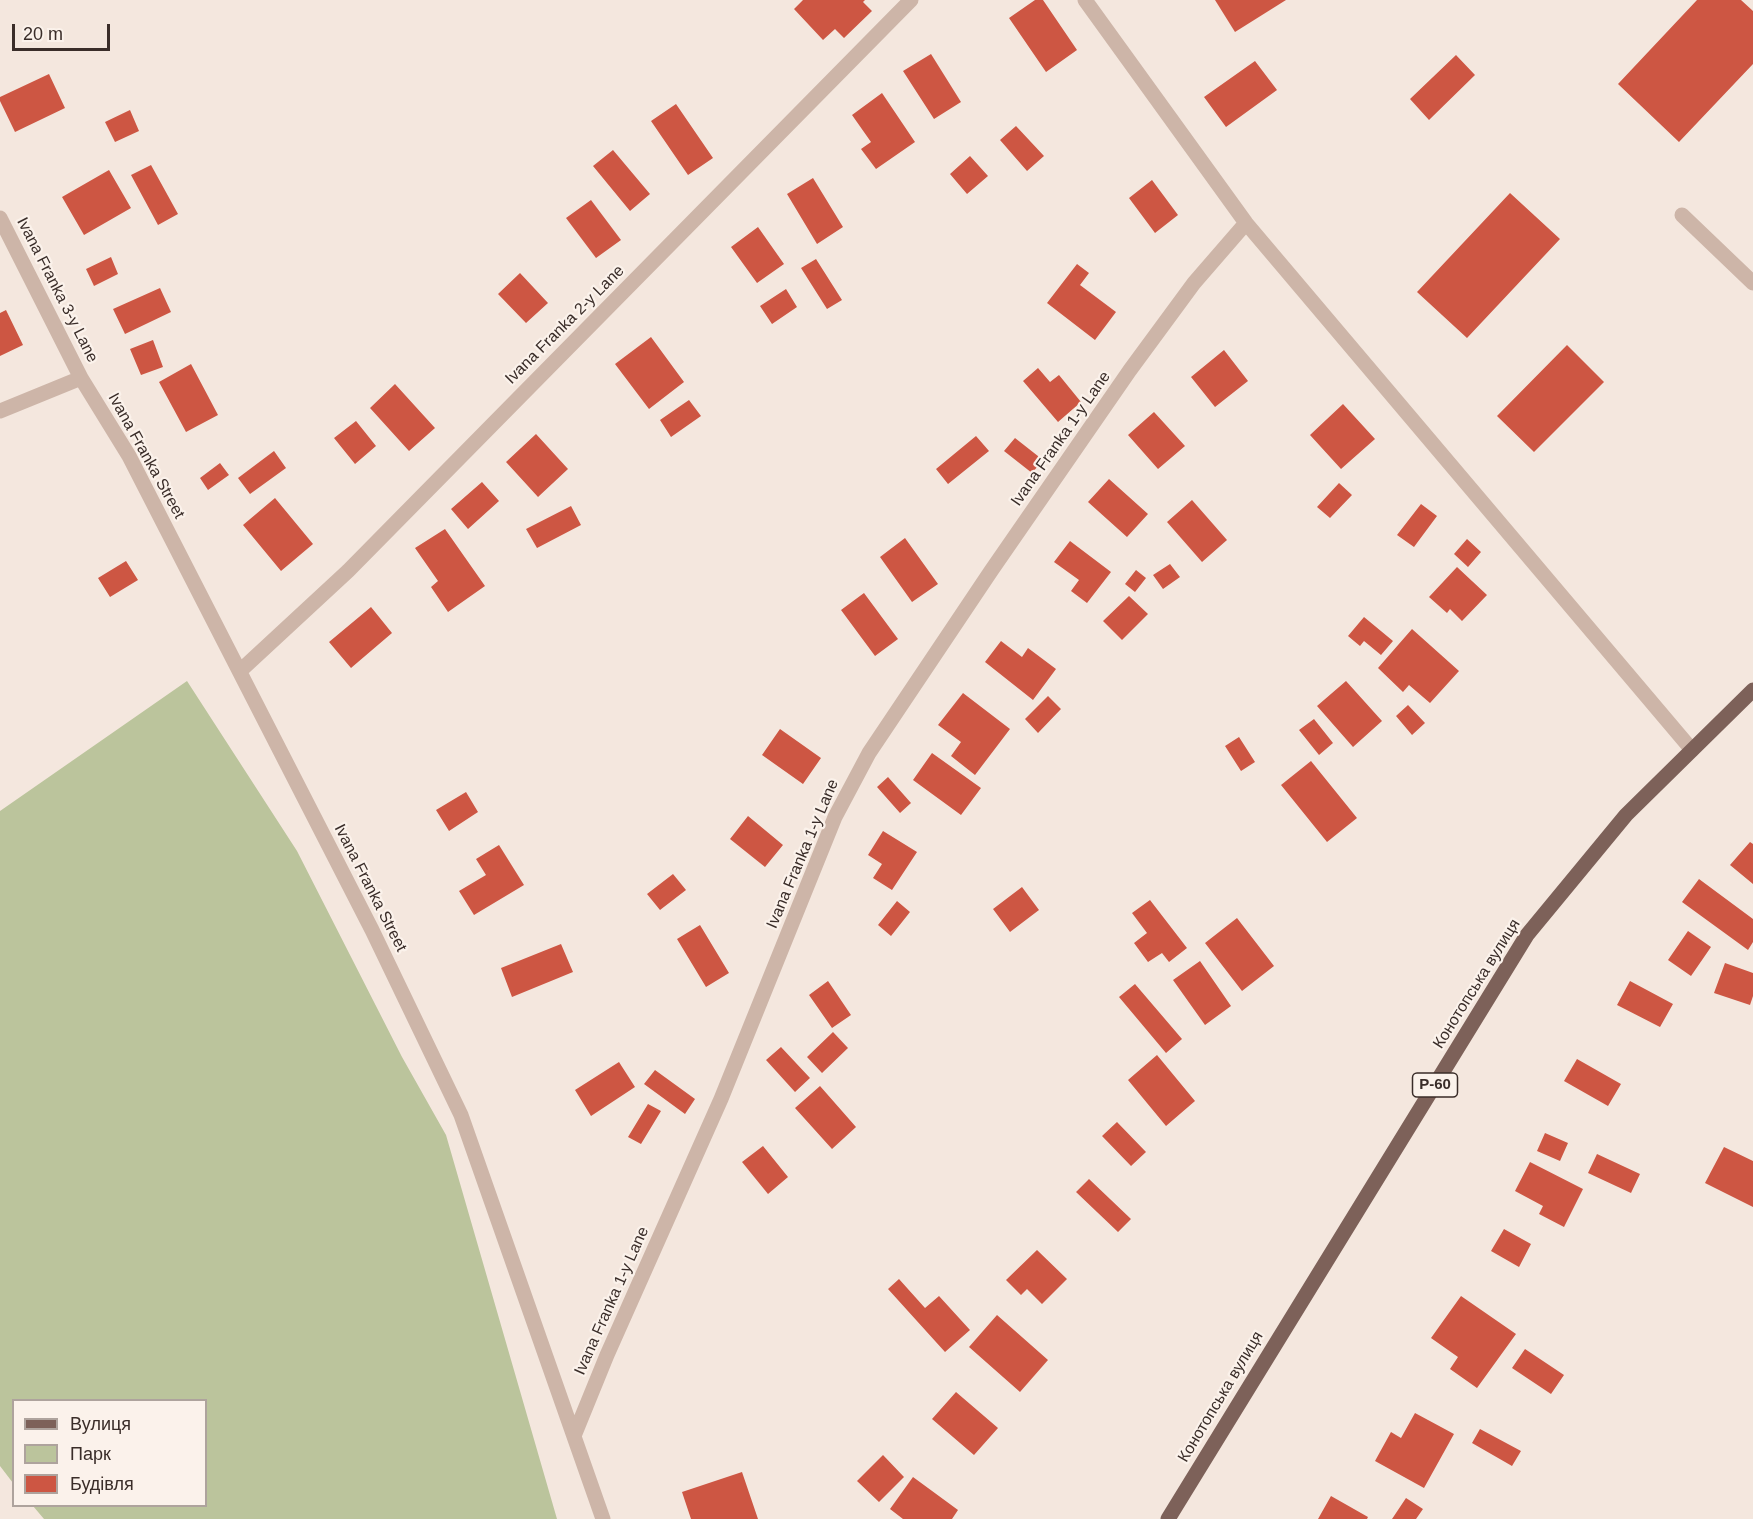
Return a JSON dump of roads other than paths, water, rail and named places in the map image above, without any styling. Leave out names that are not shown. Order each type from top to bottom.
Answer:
[{"type":"main road","name":"Конотопська вулиця","points":[[1168,1519],[1527,935],[1626,815],[1753,690]]},
{"type":"street","name":"Ivana Franka 2-y Lane","points":[[240,671],[348,571],[911,0]]},
{"type":"street","points":[[1084,0],[1246,223],[1692,750]]},
{"type":"street","points":[[1683,215],[1753,283]]},
{"type":"street","name":"Ivana Franka 3-y Lane","points":[[0,218],[81,378]]},
{"type":"street","name":"Ivana Franka 1-y Lane","points":[[574,1436],[607,1355],[721,1098],[835,817],[869,753],[1130,370],[1194,283],[1246,223]]},
{"type":"street","name":"Ivana Franka Street","points":[[81,378],[129,456],[240,671],[372,930],[461,1115],[603,1519]]},
{"type":"street","points":[[0,411],[81,378]]}]
